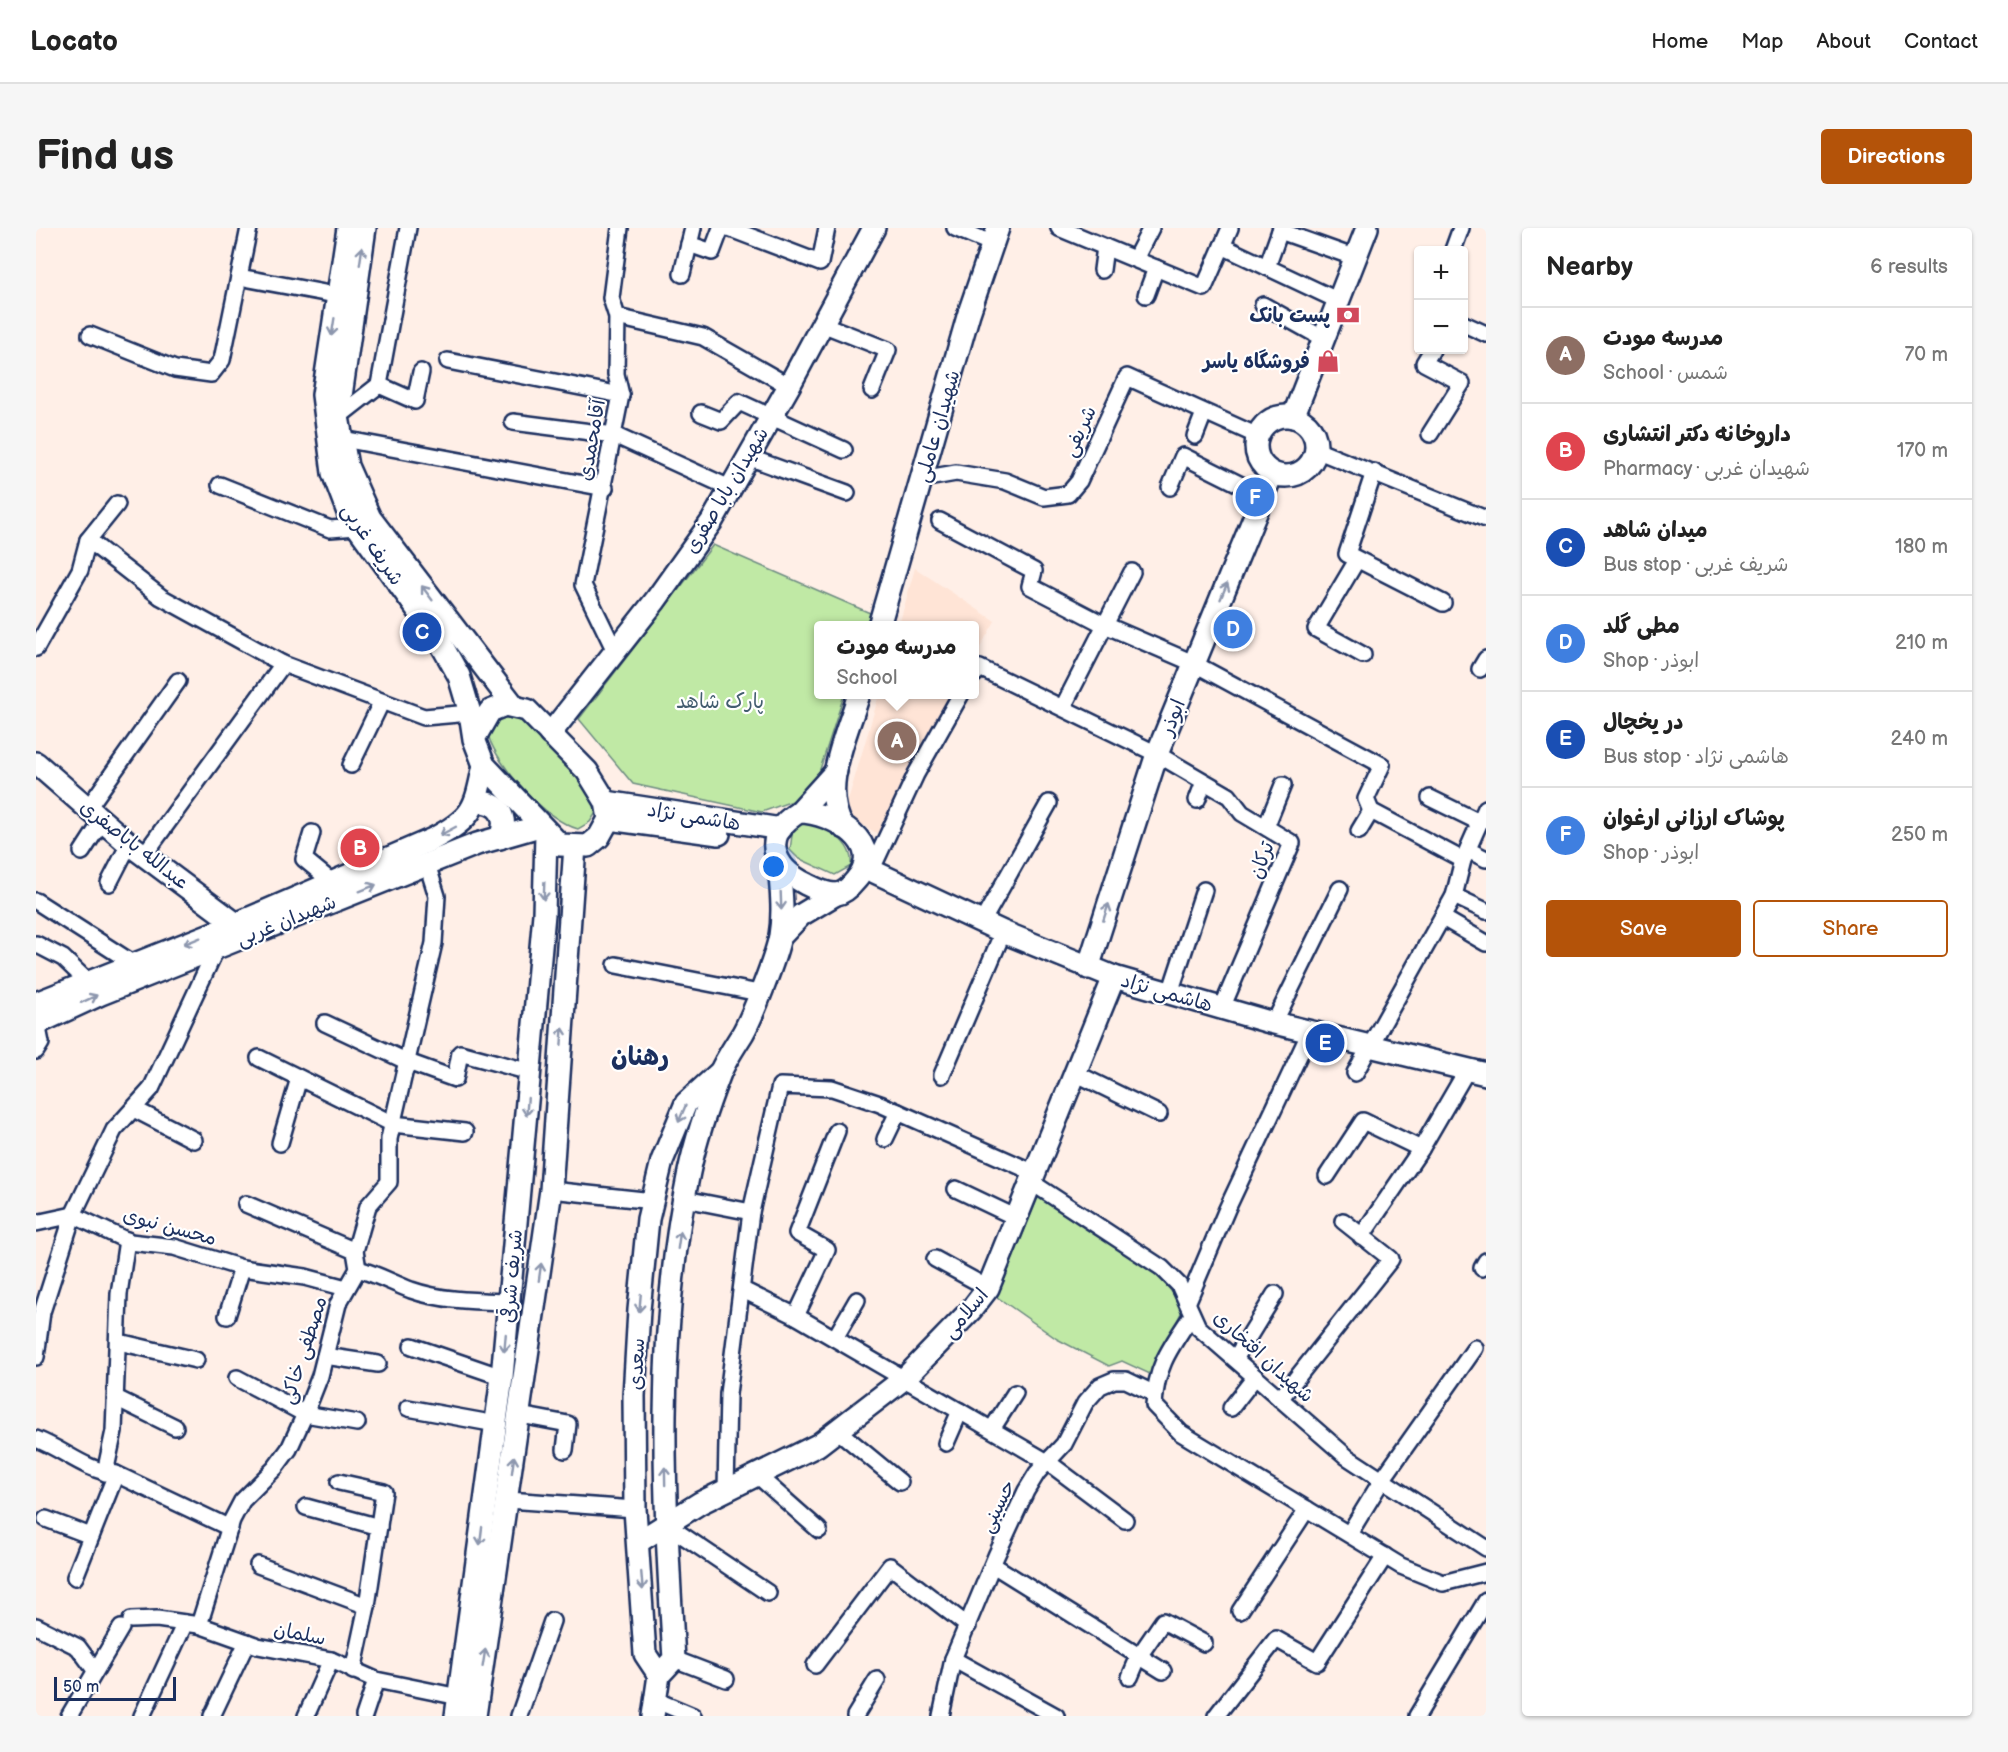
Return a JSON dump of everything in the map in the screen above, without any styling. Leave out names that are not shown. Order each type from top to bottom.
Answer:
[{"type":"main road","name":"شریف غربی","points":[[348,228],[323,395],[333,473],[349,515],[436,635],[457,673],[470,713],[474,739],[484,765]]},
{"type":"main road","name":"شریف غربی","points":[[365,228],[338,417],[347,466],[370,518],[514,706],[527,710],[587,771],[608,811]]},
{"type":"main road","name":"شهیدان بابا صفری","points":[[550,734],[655,601],[712,521],[789,386],[874,228]]},
{"type":"main road","points":[[1293,417],[1367,228]]},
{"type":"main road","name":"شهیدان عاملی","points":[[880,621],[969,314],[996,236]]},
{"type":"main road","points":[[1293,417],[1303,421],[1311,429],[1316,450],[1313,461],[1306,470],[1295,475],[1284,477],[1272,474],[1258,458],[1258,436],[1271,420],[1293,417]]},
{"type":"main road","name":"ابوذر","points":[[1088,968],[1157,754],[1272,474]]},
{"type":"main road","points":[[457,673],[468,674],[475,669],[478,659]]},
{"type":"main road","points":[[843,827],[833,802],[836,771],[858,699]]},
{"type":"main road","points":[[474,739],[490,711],[505,705],[514,706]]},
{"type":"main road","name":"عبدالله باباصفری","points":[[36,763],[137,849],[236,924]]},
{"type":"main road","points":[[484,765],[543,830],[560,845],[588,846],[599,837],[608,811]]},
{"type":"main road","name":"شهیدان غربی","points":[[36,1016],[88,982],[236,924],[457,826],[476,802],[484,765]]},
{"type":"main road","points":[[780,937],[782,903],[779,864],[775,853],[779,835],[790,818],[799,812],[836,771]]},
{"type":"main road","points":[[476,802],[488,802],[498,807],[504,816],[505,828],[500,838]]},
{"type":"main road","name":"هاشمی نژاد","points":[[608,811],[779,835]]},
{"type":"main road","points":[[780,937],[801,915],[848,889],[868,869],[867,854],[863,843],[826,817],[799,812]]},
{"type":"main road","name":"شهیدان غربی","points":[[36,1016],[101,994],[477,844],[543,830]]},
{"type":"main road","name":"شریف شرقی","points":[[458,1707],[502,1377],[544,914],[543,830]]},
{"type":"main road","name":"شریف شرقی","points":[[475,1716],[551,1190],[575,846]]},
{"type":"main road","points":[[779,864],[799,880],[836,894]]},
{"type":"main road","name":"هاشمی نژاد","points":[[868,869],[1003,932],[1114,977],[1274,1023],[1370,1044],[1476,1072]]},
{"type":"main road","name":"سعدی","points":[[674,1659],[667,1525],[664,1390],[668,1329],[685,1198],[689,1171],[721,1071],[744,1031],[780,937]]},
{"type":"main road","name":"اسلامی","points":[[638,1542],[700,1503],[818,1445],[905,1378],[971,1310],[988,1288],[1114,977]]},
{"type":"main road","name":"سعدی","points":[[659,1675],[645,1654],[635,1509],[634,1396],[640,1299],[653,1201],[662,1161],[686,1103],[721,1071]]},
{"type":"main road","points":[[653,1201],[685,1198]]},
{"type":"main road","points":[[654,1708],[659,1675],[674,1659]]},
{"type":"street","points":[[90,335],[175,369],[211,374],[222,360],[249,228]]},
{"type":"street","points":[[338,417],[380,385],[408,228]]},
{"type":"street","name":"آقامحمدی","points":[[615,651],[583,585],[596,510],[604,488],[621,395],[616,374],[617,316],[611,298],[620,228]]},
{"type":"street","points":[[682,274],[693,228]]},
{"type":"street","points":[[689,243],[712,252],[721,228]]},
{"type":"street","points":[[728,228],[820,263],[827,228]]},
{"type":"street","points":[[956,228],[996,236]]},
{"type":"street","points":[[1059,228],[1204,288],[1230,228]]},
{"type":"street","points":[[1135,260],[1151,228]]},
{"type":"street","points":[[1267,267],[1281,229],[1356,258]]},
{"type":"street","points":[[1453,246],[1455,229]]},
{"type":"street","points":[[1222,246],[1339,301]]},
{"type":"street","points":[[1102,270],[1105,247]]},
{"type":"street","points":[[1146,295],[1156,268]]},
{"type":"street","points":[[239,277],[330,294]]},
{"type":"street","points":[[1263,305],[1324,339]]},
{"type":"street","points":[[617,316],[703,337],[789,386]]},
{"type":"street","points":[[822,324],[888,350],[872,390]]},
{"type":"street","points":[[1468,326],[1486,334]]},
{"type":"street","points":[[1430,354],[1424,363],[1462,383],[1430,434]]},
{"type":"street","points":[[448,361],[621,395]]},
{"type":"street","points":[[380,385],[415,401],[421,372]]},
{"type":"street","name":"شریفی","points":[[922,479],[956,473],[1005,481],[1044,497],[1068,494],[1079,481],[1127,377],[1258,436]]},
{"type":"street","points":[[701,413],[721,421],[739,402],[844,450]]},
{"type":"street","points":[[1195,436],[1204,413]]},
{"type":"street","points":[[513,422],[614,435],[730,488]]},
{"type":"street","points":[[343,439],[604,488]]},
{"type":"street","points":[[1316,450],[1486,519]]},
{"type":"street","points":[[1170,488],[1183,456],[1263,496]]},
{"type":"street","points":[[748,457],[847,494]]},
{"type":"street","points":[[1374,472],[1347,554],[1443,603]]},
{"type":"street","points":[[220,485],[330,529],[357,527]]},
{"type":"street","points":[[36,648],[80,570],[88,540],[117,504]]},
{"type":"street","points":[[940,521],[1035,571],[1030,586],[1105,625],[1193,663],[1382,765],[1366,799],[1371,811],[1465,855],[1486,859]]},
{"type":"street","points":[[88,540],[161,597],[283,664],[381,703],[424,717],[470,713]]},
{"type":"street","points":[[1357,560],[1316,629],[1363,655]]},
{"type":"street","points":[[1063,708],[1132,572]]},
{"type":"street","points":[[110,883],[283,664]]},
{"type":"street","name":"ترکان","points":[[979,669],[1157,754],[1228,796],[1242,813],[1292,843],[1222,1008]]},
{"type":"street","points":[[82,852],[95,814],[178,681]]},
{"type":"street","points":[[868,869],[915,774],[958,699]]},
{"type":"street","points":[[351,765],[381,703]]},
{"type":"street","points":[[1197,800],[1204,782]]},
{"type":"street","points":[[1266,827],[1283,785]]},
{"type":"street","points":[[1430,798],[1479,822]]},
{"type":"street","points":[[982,922],[1049,803]]},
{"type":"street","points":[[1355,1073],[1454,896],[1465,855],[1486,808]]},
{"type":"street","points":[[1359,831],[1371,811]]},
{"type":"street","points":[[312,833],[304,859],[332,882]]},
{"type":"street","points":[[427,864],[437,896],[434,943],[393,1124],[387,1157],[390,1165],[389,1182],[368,1206],[356,1251],[358,1269],[411,1290],[459,1300],[509,1302]]},
{"type":"street","points":[[1274,1023],[1341,889]]},
{"type":"street","points":[[1170,993],[1204,890]]},
{"type":"street","points":[[1454,896],[1486,911]]},
{"type":"street","points":[[36,901],[134,964]]},
{"type":"street","points":[[1443,918],[1486,943]]},
{"type":"street","points":[[942,1075],[1003,932]]},
{"type":"street","points":[[36,944],[63,958],[88,982]]},
{"type":"street","points":[[36,1357],[42,1312],[73,1215],[114,1130],[152,1089],[217,947]]},
{"type":"street","points":[[616,965],[759,993]]},
{"type":"street","points":[[36,1016],[41,1043],[36,1051]]},
{"type":"street","points":[[325,1023],[408,1062],[455,1079],[460,1053],[530,1072]]},
{"type":"street","points":[[1310,1032],[1227,1209],[1190,1308],[1155,1381],[1154,1405],[1181,1433],[1385,1556],[1443,1583],[1486,1572]]},
{"type":"street","points":[[259,1058],[393,1124],[465,1132]]},
{"type":"street","points":[[1361,1237],[1476,1072]]},
{"type":"street","points":[[1075,1073],[1159,1114]]},
{"type":"street","points":[[279,1143],[299,1078]]},
{"type":"street","name":"شهیدان افتخاری","points":[[751,1212],[780,1086],[832,1088],[898,1112],[1033,1177],[1162,1268],[1179,1285],[1198,1327],[1347,1457],[1486,1548]]},
{"type":"street","points":[[134,1109],[194,1140]]},
{"type":"street","points":[[885,1139],[898,1112]]},
{"type":"street","points":[[1327,1176],[1363,1121],[1421,1149]]},
{"type":"street","points":[[796,1316],[827,1250],[797,1233],[837,1131]]},
{"type":"street","points":[[956,1189],[1017,1218]]},
{"type":"street","points":[[551,1190],[653,1201]]},
{"type":"street","points":[[685,1198],[751,1212],[743,1290],[728,1394],[726,1490]]},
{"type":"street","points":[[246,1204],[356,1251]]},
{"type":"street","points":[[36,1222],[73,1215]]},
{"type":"street","name":"محسن نبوی","points":[[73,1215],[127,1240],[174,1247],[242,1268],[304,1277],[346,1288]]},
{"type":"street","points":[[1280,1399],[1392,1259],[1343,1221]]},
{"type":"street","points":[[75,1577],[91,1536],[110,1473],[119,1342],[119,1294],[127,1240]]},
{"type":"street","points":[[936,1259],[988,1288]]},
{"type":"street","points":[[227,1316],[242,1268]]},
{"type":"street","name":"مصطفی خاکی","points":[[142,1716],[192,1624],[242,1501],[275,1468],[289,1449],[305,1414],[325,1356],[338,1304],[358,1269]]},
{"type":"street","points":[[743,1290],[835,1338],[1049,1463],[1125,1520]]},
{"type":"street","points":[[1234,1359],[1275,1294]]},
{"type":"street","points":[[835,1338],[857,1300]]},
{"type":"street","points":[[119,1342],[196,1360]]},
{"type":"street","points":[[412,1346],[502,1377]]},
{"type":"street","points":[[1349,1534],[1382,1480],[1476,1348]]},
{"type":"street","points":[[325,1356],[378,1364]]},
{"type":"street","points":[[1231,1408],[1255,1377]]},
{"type":"street","points":[[237,1378],[305,1414],[357,1423]]},
{"type":"street","name":"حسینی","points":[[941,1716],[953,1659],[1026,1491],[1037,1473],[1049,1463],[1064,1444],[1085,1403],[1100,1386],[1114,1380],[1126,1380],[1155,1394]]},
{"type":"street","points":[[992,1429],[1015,1393]]},
{"type":"street","points":[[116,1398],[175,1427]]},
{"type":"street","points":[[408,1408],[496,1424]]},
{"type":"street","points":[[946,1443],[960,1411]]},
{"type":"street","points":[[520,1415],[568,1424],[566,1450]]},
{"type":"street","points":[[837,1430],[900,1482]]},
{"type":"street","points":[[36,1439],[59,1448],[96,1472],[110,1473],[230,1528]]},
{"type":"street","points":[[757,1475],[819,1530]]},
{"type":"street","points":[[339,1482],[384,1492],[367,1606],[353,1671]]},
{"type":"street","points":[[508,1500],[635,1509]]},
{"type":"street","points":[[306,1507],[379,1527]]},
{"type":"street","points":[[1240,1611],[1307,1509]]},
{"type":"street","points":[[46,1519],[91,1536]]},
{"type":"street","points":[[667,1525],[768,1593]]},
{"type":"street","points":[[1216,1716],[1276,1639],[1317,1662],[1385,1556]]},
{"type":"street","points":[[258,1565],[367,1606]]},
{"type":"street","points":[[993,1565],[1163,1671]]},
{"type":"street","points":[[815,1665],[890,1566],[968,1626]]},
{"type":"street","points":[[1416,1716],[1486,1601]]},
{"type":"street","points":[[519,1716],[552,1621]]},
{"type":"street","points":[[1130,1677],[1139,1656],[1163,1621],[1204,1643]]},
{"type":"street","name":"سلمان","points":[[69,1716],[95,1670],[126,1624],[192,1624],[247,1642],[330,1660],[376,1680],[458,1707]]},
{"type":"street","points":[[36,1626],[78,1647],[95,1670]]},
{"type":"street","points":[[212,1716],[247,1642]]},
{"type":"street","points":[[674,1659],[726,1679]]},
{"type":"street","points":[[953,1659],[1056,1716]]},
{"type":"street","points":[[306,1716],[330,1660]]},
{"type":"street","points":[[364,1716],[376,1680]]},
{"type":"street","points":[[855,1716],[877,1680]]},
{"type":"street","points":[[654,1708],[693,1716]]},
{"type":"shaded area","points":[[915,568],[995,621],[979,649],[979,621],[900,621]]},
{"type":"shaded area","points":[[878,699],[952,699],[878,834],[844,814]]},
{"type":"green space","name":"پارک شاهد","points":[[713,545],[870,613],[867,621],[814,621],[814,699],[843,699],[812,794],[762,812],[633,784],[579,719]]},
{"type":"green space","points":[[506,712],[520,715],[576,771],[592,797],[597,811],[590,822],[578,829],[565,824],[538,804],[512,776],[493,748],[488,735],[496,718]]},
{"type":"green space","points":[[804,823],[821,827],[843,842],[851,857],[851,866],[835,875],[798,858],[790,850],[793,828]]},
{"type":"green space","points":[[1039,1195],[1085,1229],[1144,1265],[1167,1285],[1175,1297],[1182,1311],[1150,1374],[1122,1361],[1109,1366],[1057,1339],[997,1297]]},
{"type":"place","name":"پست بانک","points":[[1348,315]]},
{"type":"place","name":"فروشگاه یاسر","points":[[1328,361]]},
{"type":"place","name":"پوشاک ارزانی ارغوان","points":[[1255,497]]},
{"type":"place","name":"مطی گلد","points":[[1233,629]]},
{"type":"place","name":"میدان شاهد","points":[[422,632]]},
{"type":"place","name":"مدرسه مودت","points":[[897,741]]},
{"type":"place","name":"داروخانه دکتر انتشاری","points":[[360,848]]},
{"type":"place","name":"در یخچال","points":[[1325,1043]]},
{"type":"district","name":"رهنان","points":[[640,1056]]}]
